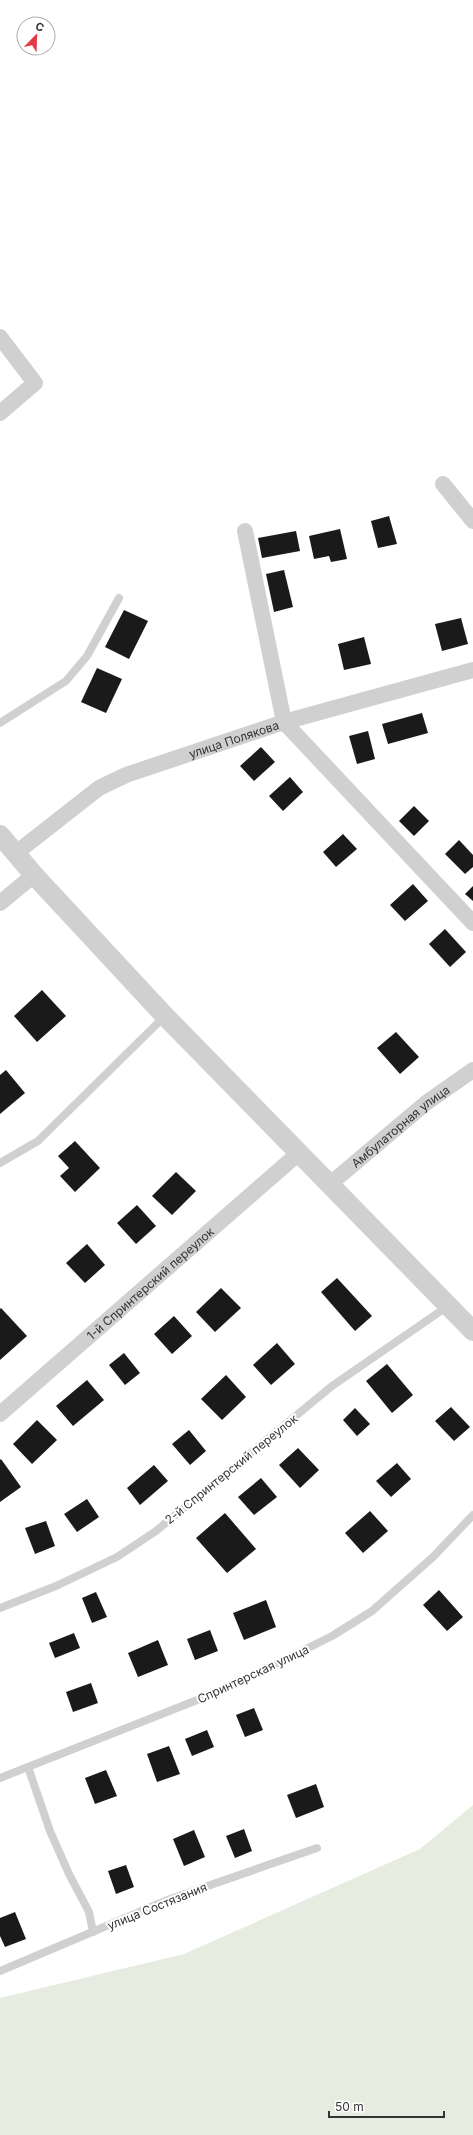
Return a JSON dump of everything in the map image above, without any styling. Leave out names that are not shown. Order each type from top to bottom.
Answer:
[{"type":"street","points":[[0,337],[35,383],[0,413]]},
{"type":"street","points":[[444,484],[473,522]]},
{"type":"street","points":[[245,531],[284,722],[473,923]]},
{"type":"street","name":"улица Полякова","points":[[16,853],[99,788],[126,775],[284,722],[473,670]]},
{"type":"street","points":[[0,834],[34,875],[165,1016],[300,1152],[473,1331]]},
{"type":"street","points":[[0,904],[34,875]]},
{"type":"street","name":"Амбулаторная улица","points":[[330,1184],[426,1103],[473,1070]]},
{"type":"street","name":"1-й Спринтерский переулок","points":[[0,1414],[300,1152]]},
{"type":"lane","points":[[0,723],[66,681],[87,656],[119,598]]},
{"type":"lane","points":[[0,1163],[38,1141],[165,1016]]},
{"type":"lane","name":"2-й Спринтерский переулок","points":[[0,1608],[56,1586],[117,1557],[156,1531],[332,1386],[448,1306]]},
{"type":"lane","name":"Спринтерская улица","points":[[0,1778],[230,1687],[332,1636],[377,1606],[434,1558],[473,1515]]},
{"type":"lane","points":[[28,1767],[50,1831],[69,1874],[89,1912],[93,1932]]},
{"type":"lane","name":"улица Состязания","points":[[0,1971],[170,1899],[317,1848]]},
{"type":"shaded area","points":[[473,1805],[473,2135],[0,2135],[0,1998],[184,1954],[420,1849]]},
{"type":"building","points":[[389,516],[397,544],[378,548],[371,521]]},
{"type":"building","points":[[340,529],[347,559],[331,562],[329,556],[314,559],[309,536]]},
{"type":"building","points":[[296,531],[300,551],[262,558],[258,538]]},
{"type":"building","points":[[284,570],[293,607],[274,612],[266,574]]},
{"type":"building","points":[[124,610],[148,621],[129,659],[105,647]]},
{"type":"building","points":[[461,618],[468,644],[442,651],[435,624]]},
{"type":"building","points":[[364,637],[371,664],[344,670],[338,644]]},
{"type":"building","points":[[97,668],[122,679],[106,713],[81,702]]},
{"type":"building","points":[[422,713],[428,733],[388,744],[382,724]]},
{"type":"building","points":[[368,731],[375,759],[357,764],[349,736]]},
{"type":"building","points":[[261,747],[275,762],[254,781],[240,766]]},
{"type":"building","points":[[290,777],[303,792],[283,811],[269,796]]},
{"type":"building","points":[[414,806],[429,821],[414,836],[399,821]]},
{"type":"building","points":[[343,834],[357,849],[336,867],[323,852]]},
{"type":"building","points":[[459,840],[473,855],[473,867],[465,874],[445,854]]},
{"type":"building","points":[[413,884],[428,901],[405,921],[390,905]]},
{"type":"building","points":[[473,886],[473,901],[465,894]]},
{"type":"building","points":[[445,929],[466,952],[450,967],[429,944]]},
{"type":"building","points":[[42,990],[66,1016],[37,1042],[14,1016]]},
{"type":"building","points":[[396,1032],[419,1057],[400,1074],[377,1048]]},
{"type":"building","points":[[6,1070],[25,1093],[0,1114],[0,1075]]},
{"type":"building","points":[[75,1141],[100,1168],[75,1192],[60,1176],[69,1168],[58,1156]]},
{"type":"building","points":[[176,1172],[196,1191],[172,1215],[152,1196]]},
{"type":"building","points":[[137,1205],[156,1226],[136,1244],[117,1223]]},
{"type":"building","points":[[87,1244],[105,1265],[85,1283],[66,1263]]},
{"type":"building","points":[[337,1278],[372,1316],[355,1331],[321,1292]]},
{"type":"building","points":[[221,1288],[241,1308],[215,1332],[196,1312]]},
{"type":"building","points":[[1,1308],[27,1336],[0,1360],[0,1309]]},
{"type":"building","points":[[174,1316],[192,1336],[172,1354],[154,1334]]},
{"type":"building","points":[[277,1343],[295,1364],[271,1385],[253,1365]]},
{"type":"building","points":[[124,1353],[140,1373],[125,1385],[109,1365]]},
{"type":"building","points":[[387,1364],[413,1395],[392,1413],[366,1381]]},
{"type":"building","points":[[226,1375],[246,1397],[222,1420],[201,1399]]},
{"type":"building","points":[[87,1380],[104,1400],[73,1426],[56,1406]]},
{"type":"building","points":[[451,1407],[470,1427],[454,1441],[435,1421]]},
{"type":"building","points":[[355,1408],[370,1424],[357,1436],[343,1420]]},
{"type":"building","points":[[37,1420],[57,1440],[32,1464],[13,1444]]},
{"type":"building","points":[[189,1430],[206,1451],[190,1465],[172,1444]]},
{"type":"building","points":[[298,1448],[319,1470],[300,1488],[279,1465]]},
{"type":"building","points":[[1,1459],[21,1487],[0,1502],[0,1460]]},
{"type":"building","points":[[397,1463],[411,1479],[391,1497],[376,1481]]},
{"type":"building","points":[[154,1465],[168,1481],[140,1505],[127,1488]]},
{"type":"building","points":[[261,1478],[277,1497],[254,1515],[238,1497]]},
{"type":"building","points":[[87,1499],[99,1517],[77,1532],[64,1514]]},
{"type":"building","points":[[370,1511],[388,1531],[363,1553],[345,1533]]},
{"type":"building","points":[[225,1513],[256,1549],[227,1573],[196,1538]]},
{"type":"building","points":[[46,1521],[55,1546],[35,1554],[25,1528]]},
{"type":"building","points":[[439,1590],[463,1617],[447,1631],[423,1605]]},
{"type":"building","points":[[96,1592],[107,1617],[92,1623],[82,1598]]},
{"type":"building","points":[[266,1600],[276,1627],[244,1640],[233,1613]]},
{"type":"building","points":[[210,1630],[218,1651],[195,1660],[187,1639]]},
{"type":"building","points":[[74,1633],[80,1648],[55,1658],[49,1643]]},
{"type":"building","points":[[158,1640],[168,1665],[138,1677],[128,1653]]},
{"type":"building","points":[[91,1683],[98,1703],[73,1712],[66,1692]]},
{"type":"building","points":[[254,1708],[263,1730],[245,1737],[236,1715]]},
{"type":"building","points":[[207,1730],[214,1747],[192,1756],[185,1739]]},
{"type":"building","points":[[169,1746],[180,1774],[157,1782],[147,1754]]},
{"type":"building","points":[[106,1770],[117,1796],[95,1804],[85,1778]]},
{"type":"building","points":[[316,1784],[324,1807],[296,1818],[287,1795]]},
{"type":"building","points":[[244,1829],[252,1851],[235,1858],[226,1836]]},
{"type":"building","points":[[194,1830],[205,1857],[184,1866],[173,1839]]},
{"type":"building","points":[[126,1865],[134,1887],[116,1894],[108,1871]]},
{"type":"building","points":[[15,1912],[26,1939],[5,1947],[0,1936],[0,1918]]}]
